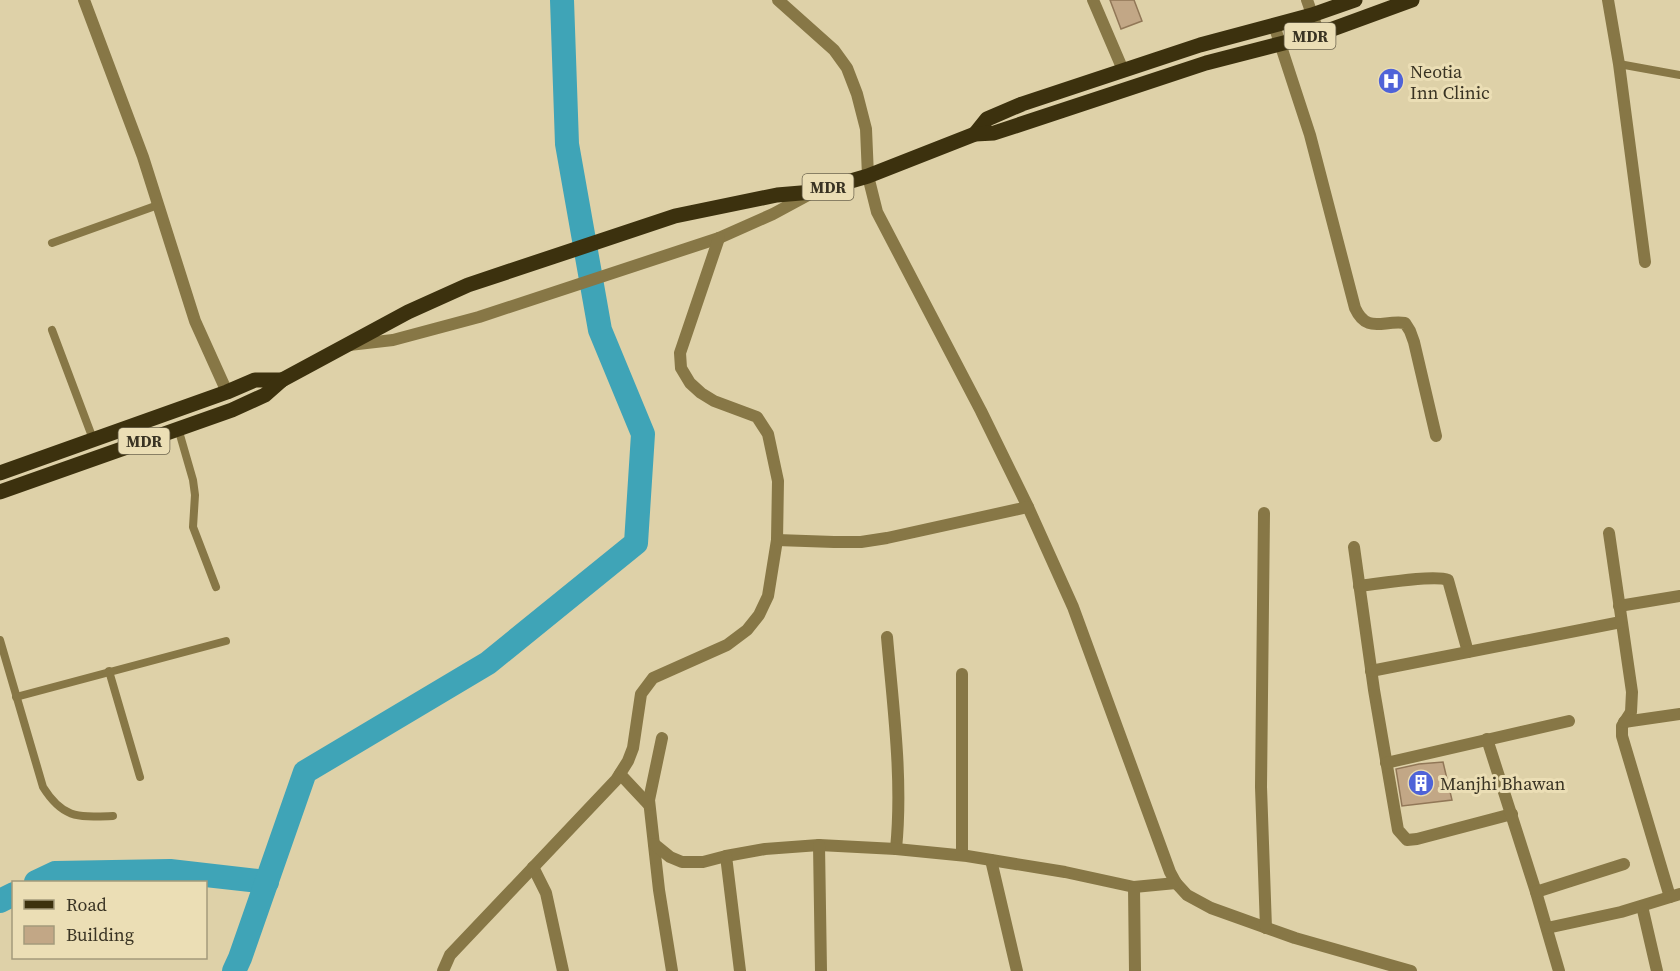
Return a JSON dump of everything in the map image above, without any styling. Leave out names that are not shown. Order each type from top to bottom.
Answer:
[{"type":"main road","name":"MDR","points":[[975,135],[987,119],[1022,104],[1200,45],[1312,15],[1355,0]]},
{"type":"main road","name":"MDR","points":[[0,492],[232,410],[265,395],[282,380],[408,312],[468,285],[675,216],[777,195],[813,192],[868,176],[975,135],[994,134],[1206,63],[1319,34],[1412,0]]},
{"type":"main road","name":"MDR","points":[[0,473],[255,380],[282,380]]},
{"type":"street","points":[[84,0],[143,158],[195,321],[227,392]]},
{"type":"street","points":[[778,0],[834,50],[847,68],[857,94],[866,129],[868,176],[878,212],[981,411],[1073,607],[1176,883],[1187,895],[1211,908],[1384,967],[1411,971]]},
{"type":"street","points":[[1094,0],[1123,70]]},
{"type":"street","points":[[1307,0],[1319,34]]},
{"type":"street","points":[[1608,0],[1619,64],[1645,262]]},
{"type":"street","points":[[1274,25],[1310,135],[1355,308],[1364,322],[1375,325],[1405,323],[1414,342],[1436,436]]},
{"type":"street","points":[[345,346],[393,340],[479,317],[674,253],[719,238],[773,214],[813,192]]},
{"type":"street","points":[[443,971],[450,955],[616,780],[633,748],[641,694],[653,678],[727,645],[747,630],[759,615],[768,596],[777,540],[778,481],[768,434],[757,417],[714,401],[701,393],[681,368],[680,353],[719,238]]},
{"type":"street","points":[[777,540],[861,542],[1028,507]]},
{"type":"street","points":[[1264,513],[1261,787],[1266,927]]},
{"type":"street","points":[[1547,928],[1675,896],[1625,747],[1622,726],[1631,712],[1632,692],[1608,533]]},
{"type":"street","points":[[1354,547],[1371,671],[1398,830],[1407,840],[1417,839],[1512,814]]},
{"type":"street","points":[[1359,586],[1421,579],[1444,578],[1448,580],[1468,652]]},
{"type":"street","points":[[1619,606],[1680,596]]},
{"type":"street","points":[[1371,671],[1621,622]]},
{"type":"street","points":[[887,637],[895,720],[899,807],[896,849]]},
{"type":"street","points":[[962,674],[962,855]]},
{"type":"street","points":[[1624,722],[1680,714]]},
{"type":"street","points":[[1386,763],[1569,721]]},
{"type":"street","points":[[662,738],[651,785],[649,805],[670,970]]},
{"type":"street","points":[[1487,739],[1559,971]]},
{"type":"street","points":[[620,774],[649,805]]},
{"type":"street","points":[[654,843],[670,857],[682,862],[703,862],[765,849],[819,845],[962,855],[1065,872],[1134,887],[1176,883]]},
{"type":"street","points":[[819,845],[820,971]]},
{"type":"street","points":[[726,856],[740,971]]},
{"type":"street","points":[[992,860],[1017,971]]},
{"type":"street","points":[[1536,892],[1624,864]]},
{"type":"street","points":[[533,867],[546,893],[563,971]]},
{"type":"street","points":[[1134,887],[1135,971]]},
{"type":"street","points":[[1642,906],[1657,971]]},
{"type":"lane","points":[[1619,64],[1680,75]]},
{"type":"lane","points":[[52,243],[158,205]]},
{"type":"lane","points":[[52,330],[93,439]]},
{"type":"lane","points":[[178,429],[193,480],[195,495],[193,527],[216,587]]},
{"type":"lane","points":[[0,640],[43,788],[52,802],[64,812],[83,817],[113,816]]},
{"type":"lane","points":[[16,697],[226,641]]},
{"type":"lane","points":[[109,671],[140,777]]},
{"type":"building","points":[[1110,0],[1134,0],[1142,21],[1121,29]]},
{"type":"building","name":"Manjhi Bhawan","points":[[1443,762],[1452,800],[1402,806],[1396,769]]},
{"type":"waterway","points":[[234,971],[305,772],[488,663],[636,543],[643,434],[600,330],[567,144],[562,0]]},
{"type":"waterway","points":[[38,881],[55,873],[170,871],[267,882]]},
{"type":"waterway","points":[[0,901],[12,895]]},
{"type":"place","name":"Neotia Inn Clinic","points":[[1391,81]]},
{"type":"place","name":"Manjhi Bhawan","points":[[1421,783]]}]
